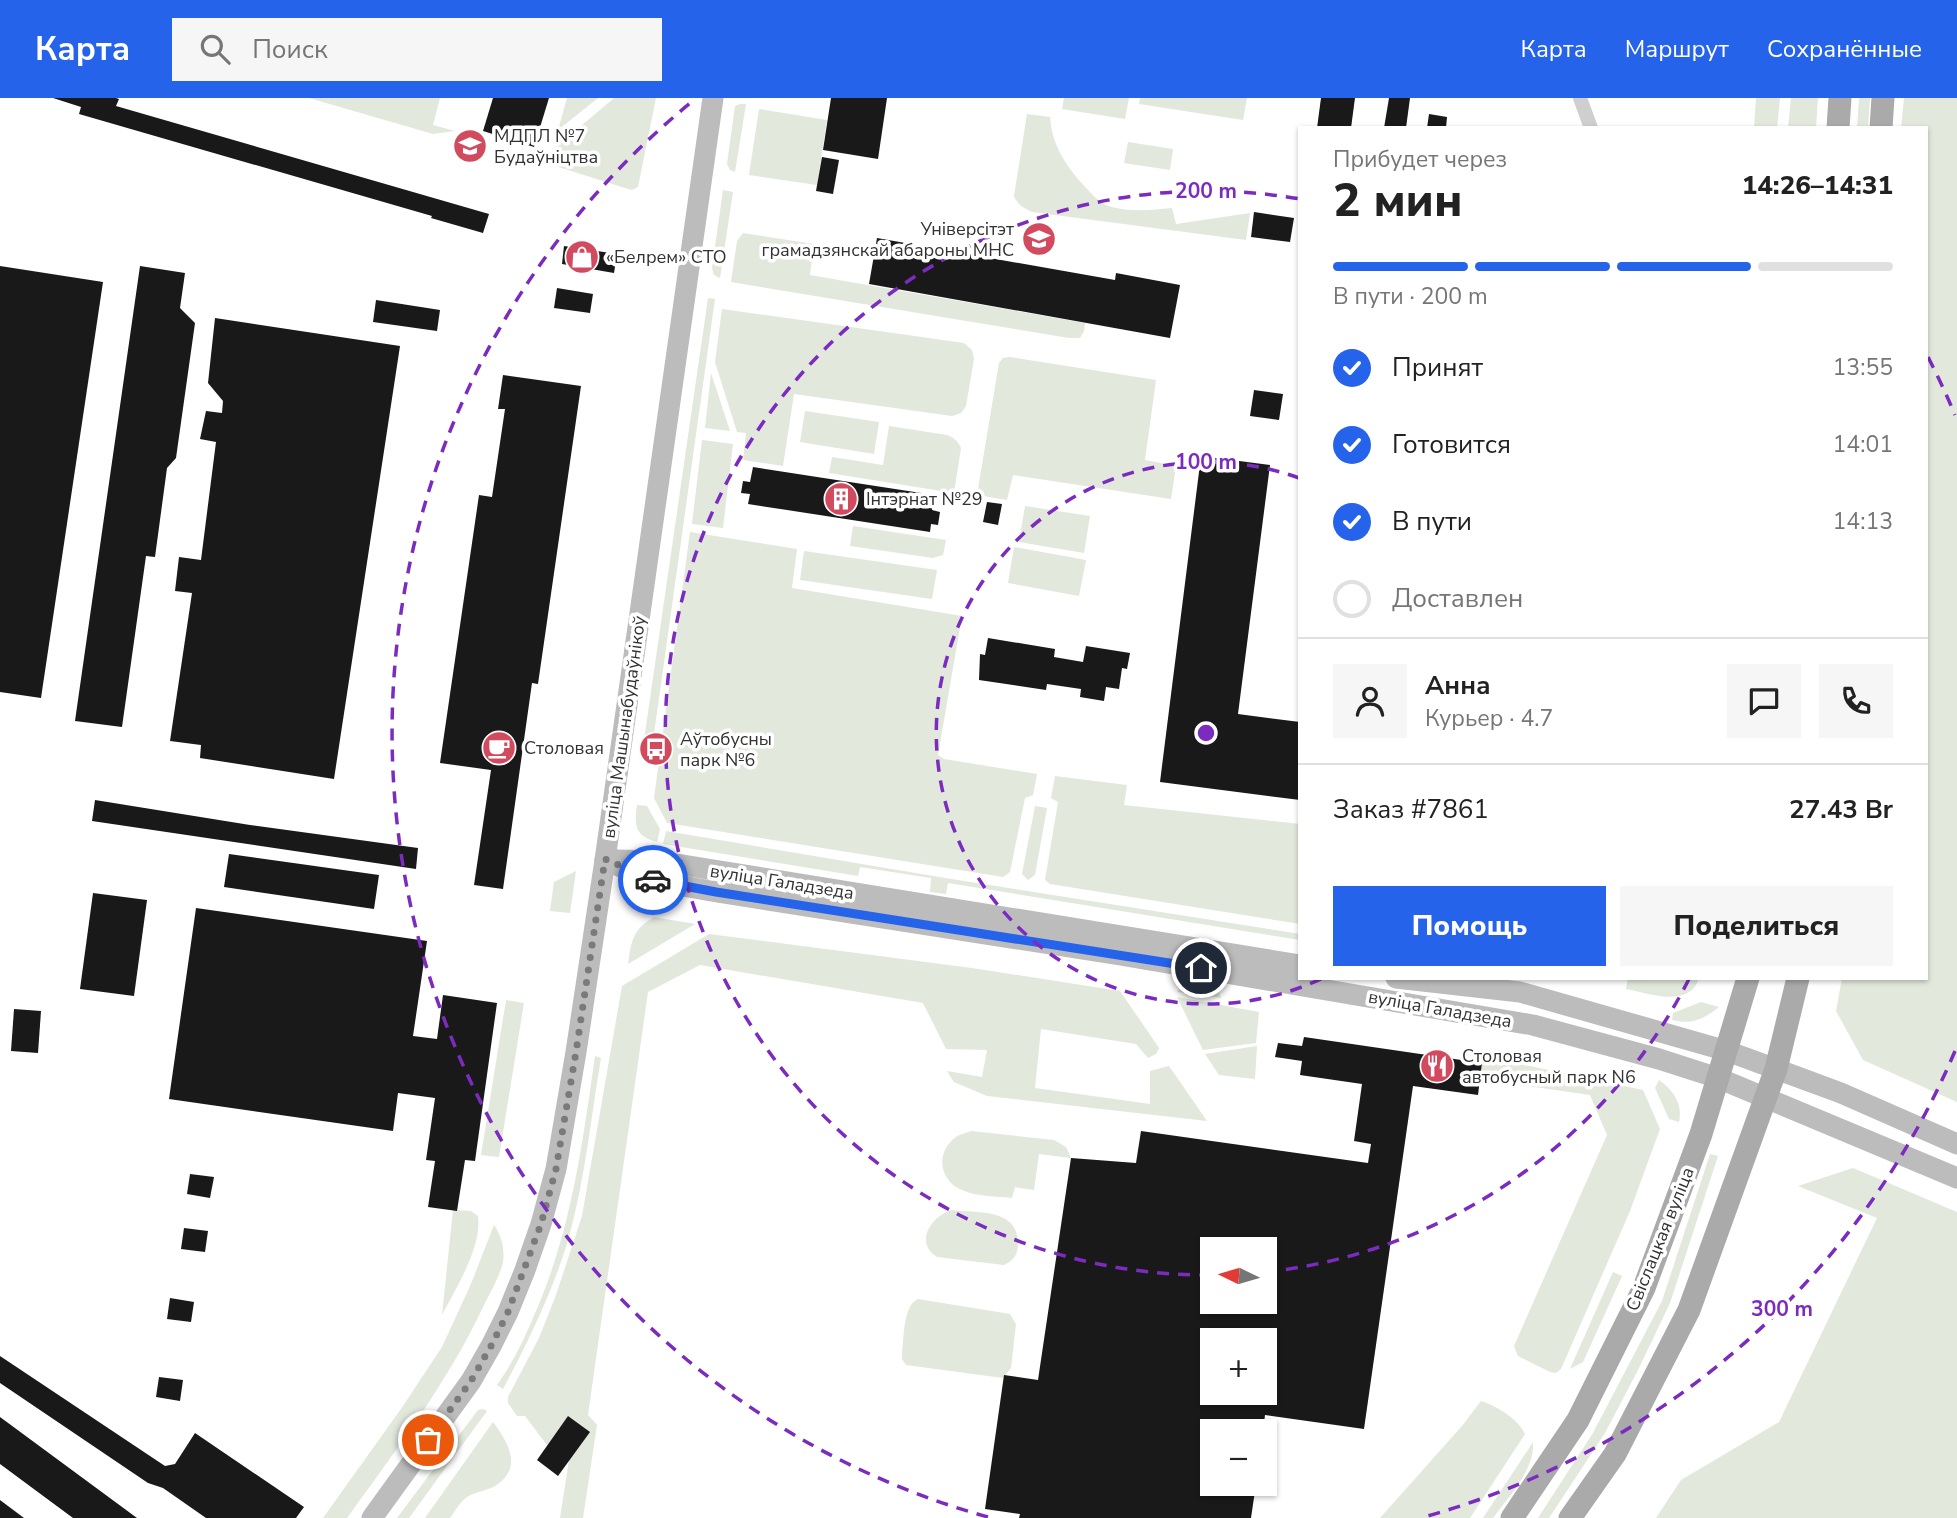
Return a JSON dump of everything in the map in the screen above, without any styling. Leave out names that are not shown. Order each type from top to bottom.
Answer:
[{"type":"main road","name":"вуліца Машынабудаўнікоў","points":[[372,1518],[471,1381],[508,1312],[541,1224],[556,1169],[605,859],[713,98]]},
{"type":"main road","points":[[1838,126],[1840,98]]},
{"type":"main road","points":[[1881,126],[1883,98]]},
{"type":"main road","name":"вуліца Галадзеда","points":[[605,859],[658,861],[1298,965]]},
{"type":"main road","name":"вуліца Галадзеда","points":[[605,859],[654,881],[704,890],[1133,957],[1533,1025],[1718,1078],[1957,1178]]},
{"type":"main road","name":"вуліца Галадзеда","points":[[1414,980],[1520,992],[1727,1051],[1841,1093],[1957,1144]]},
{"type":"main road","name":"Свіслацкая вуліца","points":[[1512,1518],[1578,1420],[1644,1288],[1701,1134],[1747,980]]},
{"type":"main road","points":[[1570,1518],[1615,1454],[1689,1310],[1776,1069],[1798,980]]},
{"type":"street","points":[[1580,98],[1590,126]]},
{"type":"shaded area","points":[[309,98],[440,98],[433,125],[455,131],[433,134]]},
{"type":"shaded area","points":[[567,98],[598,98],[558,130]]},
{"type":"shaded area","points":[[614,98],[656,98],[638,187],[632,190],[546,163],[549,153]]},
{"type":"shaded area","points":[[1064,98],[1129,98],[1125,119],[1062,109]]},
{"type":"shaded area","points":[[1140,98],[1247,98],[1243,120],[1139,104]]},
{"type":"shaded area","points":[[1756,98],[1780,98],[1777,126],[1754,126]]},
{"type":"shaded area","points":[[1791,98],[1818,98],[1816,126],[1788,126]]},
{"type":"shaded area","points":[[1859,98],[1870,98],[1868,126],[1857,126]]},
{"type":"shaded area","points":[[1904,98],[1957,98],[1957,1102],[1863,1060],[1836,1011],[1842,980],[1928,980],[1928,126],[1901,126]]},
{"type":"shaded area","points":[[746,104],[735,172],[730,170],[727,164],[735,106]]},
{"type":"shaded area","points":[[759,109],[827,120],[817,185],[749,175]]},
{"type":"shaded area","points":[[1027,114],[1050,117],[1057,147],[1067,164],[1086,188],[1104,204],[1134,210],[1172,208],[1176,224],[1250,213],[1246,240],[1032,212],[1026,209],[1014,196]]},
{"type":"shaded area","points":[[1128,142],[1173,149],[1170,170],[1124,163]]},
{"type":"shaded area","points":[[723,190],[733,192],[720,278],[714,275],[712,268]]},
{"type":"shaded area","points":[[743,233],[814,244],[810,275],[1085,323],[1084,331],[1080,338],[1069,338],[731,282],[737,241]]},
{"type":"shaded area","points":[[708,298],[715,299],[653,741],[644,740]]},
{"type":"shaded area","points":[[722,309],[964,343],[972,350],[974,359],[966,406],[961,413],[952,416],[794,394],[783,466],[743,460],[746,433],[737,432],[715,362]]},
{"type":"shaded area","points":[[1003,358],[1156,380],[1145,460],[1176,466],[1171,499],[1013,475],[1007,500],[977,495],[999,363]]},
{"type":"shaded area","points":[[711,373],[730,431],[705,428]]},
{"type":"shaded area","points":[[805,411],[879,422],[874,454],[800,442]]},
{"type":"shaded area","points":[[889,426],[947,435],[957,442],[961,448],[954,493],[829,473],[832,457],[883,465]]},
{"type":"shaded area","points":[[702,440],[733,444],[723,528],[692,524]]},
{"type":"shaded area","points":[[1025,506],[1090,516],[1084,553],[1019,542]]},
{"type":"shaded area","points":[[853,526],[946,540],[943,555],[933,558],[850,546]]},
{"type":"shaded area","points":[[690,532],[797,549],[792,588],[962,616],[938,755],[944,759],[1037,774],[1033,795],[1025,798],[1010,872],[1003,877],[667,823],[654,798]]},
{"type":"shaded area","points":[[1014,547],[1086,560],[1079,596],[1008,583]]},
{"type":"shaded area","points":[[804,551],[937,570],[932,599],[800,580]]},
{"type":"shaded area","points":[[1055,776],[1127,785],[1124,805],[1298,824],[1298,924],[1050,884],[1045,880],[1058,802],[1051,798]]},
{"type":"shaded area","points":[[637,805],[647,806],[660,829],[657,842],[640,833],[636,824]]},
{"type":"shaded area","points":[[1035,806],[1047,808],[1035,875],[1028,880],[1022,874]]},
{"type":"shaded area","points":[[666,831],[1298,934],[1298,940],[948,883],[946,894],[930,892],[931,878],[860,867],[858,876],[663,844]]},
{"type":"shaded area","points":[[576,871],[570,913],[550,911],[554,882]]},
{"type":"shaded area","points":[[654,917],[695,924],[628,964],[634,936],[641,926]]},
{"type":"shaded area","points":[[709,934],[972,968],[1120,991],[1159,1048],[1156,1054],[1148,1058],[1136,1044],[1041,1029],[1035,1088],[1150,1104],[1150,1071],[1169,1066],[1207,1121],[987,1096],[954,1082],[947,1071],[982,1077],[987,1050],[946,1049],[923,1003],[700,965],[648,992],[588,1415],[597,1425],[583,1518],[560,1518],[569,1460],[568,1417],[547,1445],[525,1416],[517,1416],[508,1403],[508,1397],[539,1338],[582,1216],[622,986]]},
{"type":"shaded area","points":[[1196,979],[1215,982],[1221,998],[1177,992],[1185,982]]},
{"type":"shaded area","points":[[1628,980],[1698,980],[1694,988],[1677,996],[1667,997],[1626,989]]},
{"type":"shaded area","points":[[1177,997],[1259,1012],[1256,1043],[1203,1050]]},
{"type":"shaded area","points":[[506,1000],[524,1003],[499,1157],[481,1155]]},
{"type":"shaded area","points":[[1701,1002],[1719,1007],[1697,1020],[1672,1020],[1673,1013]]},
{"type":"shaded area","points":[[1257,1046],[1255,1079],[1219,1075],[1205,1054]]},
{"type":"shaded area","points":[[595,1056],[601,1058],[584,1170],[569,1237],[540,1315],[503,1389],[497,1385],[517,1353],[533,1318],[566,1222],[580,1156]]},
{"type":"shaded area","points":[[1483,1056],[1643,1090],[1660,1129],[1630,1211],[1561,1369],[1556,1373],[1518,1356],[1514,1346],[1607,1135],[1590,1095],[1480,1079]]},
{"type":"shaded area","points":[[1659,1080],[1676,1098],[1680,1109],[1679,1122],[1669,1119],[1655,1088]]},
{"type":"shaded area","points":[[971,1131],[1054,1140],[1066,1147],[1071,1158],[1039,1154],[1034,1190],[1015,1187],[1012,1198],[968,1192],[948,1180],[944,1173],[943,1158],[949,1143]]},
{"type":"shaded area","points":[[1710,1154],[1718,1156],[1670,1303],[1605,1433],[1549,1518],[1538,1518],[1593,1433],[1662,1301]]},
{"type":"shaded area","points":[[1853,1168],[1957,1212],[1957,1518],[1656,1518],[1681,1480],[1779,1422],[1877,1218],[1798,1186]]},
{"type":"shaded area","points":[[453,1210],[471,1211],[478,1216],[478,1228],[467,1267],[442,1315]]},
{"type":"shaded area","points":[[951,1210],[1004,1218],[1016,1232],[1018,1247],[1015,1257],[1004,1265],[937,1257],[927,1244],[928,1230],[937,1218]]},
{"type":"shaded area","points":[[494,1225],[502,1245],[502,1266],[454,1361],[420,1415],[347,1518],[323,1518],[442,1347]]},
{"type":"shaded area","points":[[1613,1272],[1622,1276],[1583,1362],[1570,1369]]},
{"type":"shaded area","points":[[918,1299],[1010,1314],[1016,1324],[1011,1368],[1003,1378],[906,1365],[902,1359],[905,1323],[909,1308]]},
{"type":"shaded area","points":[[1481,1401],[1506,1414],[1525,1434],[1470,1518],[1380,1518],[1462,1426]]},
{"type":"shaded area","points":[[478,1410],[487,1411],[409,1518],[397,1518]]},
{"type":"shaded area","points":[[493,1422],[510,1453],[510,1469],[506,1477],[494,1486],[467,1497],[450,1518],[425,1518]]},
{"type":"shaded area","points":[[1533,1442],[1530,1463],[1520,1482],[1493,1518],[1483,1518]]},
{"type":"building","points":[[53,98],[116,98],[119,99],[116,106],[489,214],[483,233],[79,114],[81,107]]},
{"type":"building","points":[[493,98],[549,98],[534,147],[483,131]]},
{"type":"building","points":[[831,98],[887,98],[878,159],[823,150]]},
{"type":"building","points":[[1321,98],[1355,98],[1351,126],[1317,126]]},
{"type":"building","points":[[1389,98],[1410,98],[1406,126],[1384,126]]},
{"type":"building","points":[[1429,114],[1447,117],[1446,126],[1427,126]]},
{"type":"building","points":[[822,157],[839,160],[833,194],[816,191]]},
{"type":"building","points":[[1254,212],[1294,218],[1290,242],[1251,237]]},
{"type":"building","points":[[877,238],[1115,280],[1116,273],[1180,285],[1170,338],[869,284]]},
{"type":"building","points":[[564,246],[617,254],[614,273],[562,264]]},
{"type":"building","points":[[0,266],[103,282],[41,698],[0,692]]},
{"type":"building","points":[[140,266],[185,273],[180,308],[195,323],[176,458],[167,468],[155,557],[146,556],[122,727],[75,721]]},
{"type":"building","points":[[557,288],[593,294],[590,313],[554,308]]},
{"type":"building","points":[[376,300],[440,310],[437,331],[373,322]]},
{"type":"building","points":[[215,318],[400,346],[334,779],[200,758],[201,745],[170,741],[192,593],[175,591],[179,557],[201,560],[216,442],[200,439],[206,411],[222,413],[223,401],[208,383]]},
{"type":"building","points":[[503,375],[581,386],[538,684],[532,683],[503,889],[474,885],[491,770],[440,763],[479,495],[492,497],[505,409],[498,409]]},
{"type":"building","points":[[1254,390],[1283,394],[1279,420],[1250,416]]},
{"type":"building","points":[[1201,456],[1270,465],[1238,714],[1298,722],[1298,800],[1160,782]]},
{"type":"building","name":"Інтэрнат №29","points":[[753,467],[934,495],[932,510],[940,512],[938,525],[931,524],[930,532],[748,504],[750,494],[741,493],[743,481],[750,482]]},
{"type":"building","points":[[987,502],[1002,504],[998,525],[983,522]]},
{"type":"building","points":[[988,638],[1055,649],[1054,657],[1083,662],[1086,646],[1130,653],[1127,669],[1122,668],[1119,689],[1106,687],[1104,701],[1080,697],[1081,689],[1047,684],[1046,690],[979,680],[980,654],[985,655]]},
{"type":"building","points":[[95,800],[418,848],[416,869],[92,821]]},
{"type":"building","points":[[229,854],[379,875],[374,909],[224,887]]},
{"type":"building","points":[[93,893],[147,900],[134,996],[80,989]]},
{"type":"building","points":[[196,908],[427,941],[413,1036],[437,1039],[443,995],[497,1003],[475,1161],[465,1160],[457,1211],[428,1207],[435,1161],[426,1160],[435,1098],[398,1093],[393,1131],[169,1099]]},
{"type":"building","points":[[14,1009],[41,1011],[38,1053],[11,1051]]},
{"type":"building","points":[[1304,1037],[1482,1063],[1478,1095],[1413,1086],[1364,1429],[1265,1415],[1265,1419],[1200,1419],[1200,1496],[1254,1496],[1251,1518],[1019,1518],[1020,1514],[985,1509],[1004,1375],[1038,1380],[1071,1158],[1136,1163],[1141,1131],[1368,1163],[1371,1144],[1354,1141],[1362,1084],[1300,1075],[1302,1061],[1275,1057],[1278,1043],[1302,1046]]},
{"type":"building","points":[[190,1174],[214,1177],[210,1198],[187,1194]]},
{"type":"building","points":[[184,1228],[208,1231],[205,1252],[181,1249]]},
{"type":"building","points":[[170,1298],[194,1302],[191,1322],[167,1319]]},
{"type":"building","points":[[0,1356],[165,1466],[175,1464],[195,1433],[304,1507],[296,1518],[206,1518],[163,1488],[148,1483],[0,1383]]},
{"type":"building","points":[[159,1377],[183,1380],[180,1401],[156,1397]]},
{"type":"building","points":[[568,1416],[590,1432],[558,1476],[537,1460]]},
{"type":"building","points":[[0,1417],[137,1518],[73,1518],[0,1464]]},
{"type":"building","points":[[0,1500],[24,1518],[0,1518]]},
{"type":"way so far","points":[[428,1440],[471,1381],[491,1346],[508,1312],[541,1224],[556,1169],[605,859],[653,880]]},
{"type":"place","name":"МДПЛ №7 Будаўніцтва","points":[[470,146]]},
{"type":"place","name":"Універсітэт грамадзянскай абароны МНС","points":[[1039,239]]},
{"type":"place","name":"«Белрем» СТО","points":[[582,257]]},
{"type":"place","name":"Інтэрнат №29","points":[[841,499]]},
{"type":"place","name":"Столовая","points":[[499,748]]},
{"type":"place","name":"Аўтобусны парк №6","points":[[656,749]]},
{"type":"place","name":"Столовая автобусный парк N6","points":[[1437,1066]]},
{"type":"route","points":[[653,880],[1201,968]]}]
